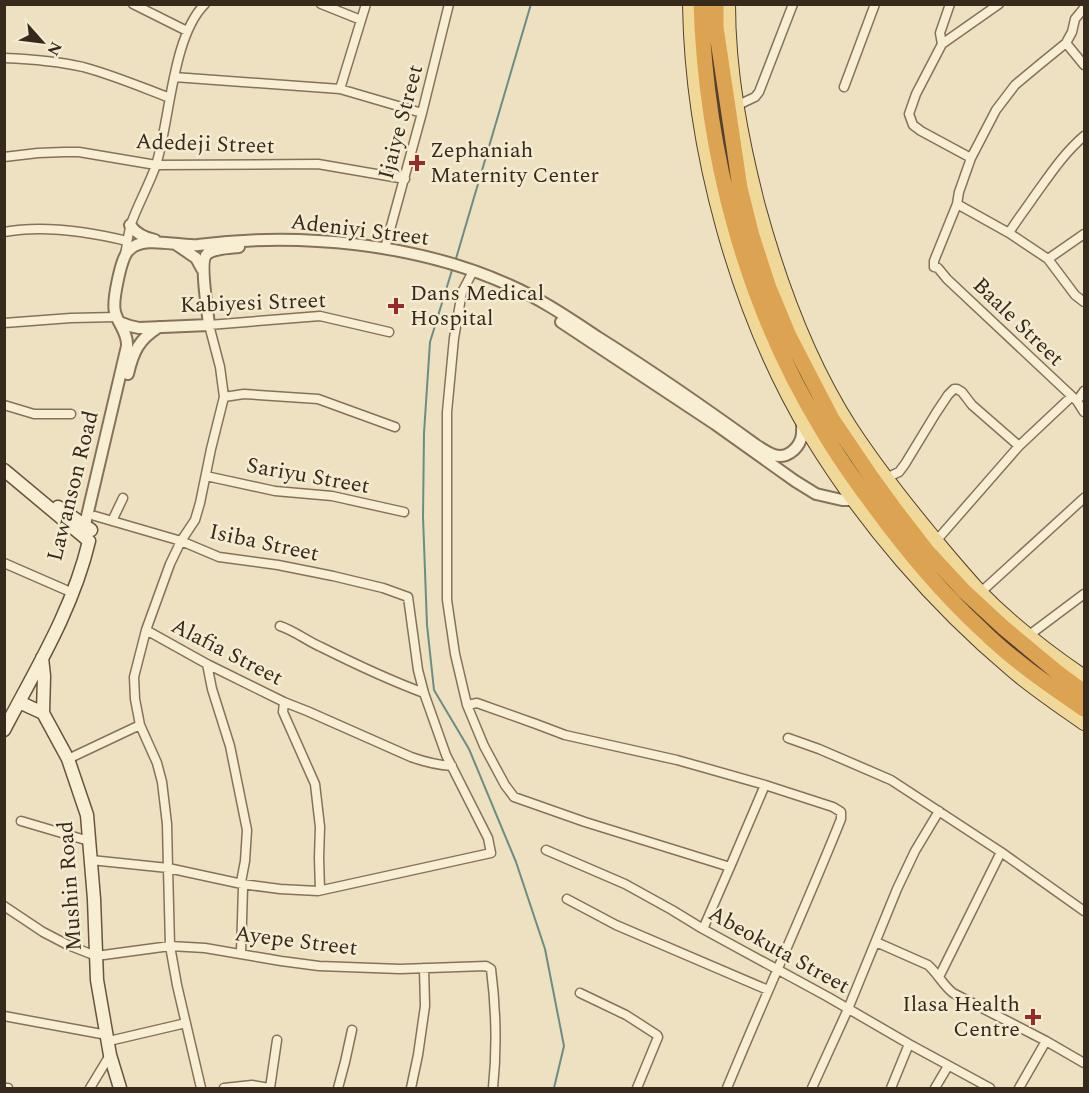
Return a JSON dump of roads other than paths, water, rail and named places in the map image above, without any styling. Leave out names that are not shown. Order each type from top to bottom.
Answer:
[{"type":"highway","points":[[701,4],[714,136],[739,241],[777,343],[823,432],[857,483],[916,561],[981,630],[1046,683],[1084,710]]},
{"type":"highway","points":[[716,4],[716,27],[739,176],[752,236],[769,288],[789,336],[832,419],[872,478],[927,550],[964,591],[997,622],[1084,692]]},
{"type":"main road","points":[[690,4],[693,62],[706,156],[733,261],[769,354],[802,419],[855,500],[883,538],[924,585],[964,627],[1013,670],[1084,723]]},
{"type":"main road","points":[[728,4],[736,106],[747,165],[768,244],[802,335],[823,379],[850,426],[886,478],[936,541],[981,592],[1028,636],[1084,677]]},
{"type":"main road","points":[[4,459],[12,474],[87,534]]},
{"type":"main road","name":"Lawanson Road","points":[[4,716],[43,641],[66,590],[87,534]]},
{"type":"main road","name":"Lawanson Road","points":[[4,730],[65,613],[85,557],[87,534]]},
{"type":"main road","points":[[19,702],[43,713],[42,658]]},
{"type":"main road","name":"Mushin Road","points":[[43,713],[68,759],[87,815],[98,990],[120,1089]]},
{"type":"street","points":[[133,4],[187,31]]},
{"type":"street","points":[[125,256],[130,225],[156,165],[174,77],[187,31],[205,4]]},
{"type":"street","points":[[321,4],[361,20]]},
{"type":"street","points":[[340,88],[366,4]]},
{"type":"street","name":"Ijaiye Street","points":[[385,248],[405,179],[449,4]]},
{"type":"street","points":[[736,106],[755,97],[759,92],[793,4]]},
{"type":"street","points":[[844,87],[875,4]]},
{"type":"street","points":[[942,44],[940,33],[950,4]]},
{"type":"street","points":[[971,158],[921,131],[913,125],[909,114],[916,94],[942,44],[999,4]]},
{"type":"street","points":[[1084,8],[1075,19],[1066,44],[1015,86],[996,110],[971,158],[957,204],[1009,233],[1048,259],[1075,296],[1084,302]]},
{"type":"street","points":[[1066,44],[1084,64]]},
{"type":"street","points":[[4,58],[81,67],[170,98]]},
{"type":"street","points":[[174,77],[340,88],[422,113]]},
{"type":"street","points":[[1009,233],[1052,171],[1084,136]]},
{"type":"street","name":"Adedeji Street","points":[[4,157],[79,152],[156,165],[318,164],[405,179]]},
{"type":"street","name":"Baale Street","points":[[957,204],[934,261],[934,267],[938,268],[1074,399],[1084,412]]},
{"type":"street","points":[[130,225],[134,231],[146,238],[164,243]]},
{"type":"street","points":[[4,232],[29,229],[80,232],[127,241]]},
{"type":"street","points":[[1048,259],[1084,234]]},
{"type":"street","name":"Adeniyi Street","points":[[125,256],[136,244],[164,243],[191,245],[290,240],[385,248],[512,285],[557,310],[772,454],[785,455],[794,450],[801,440],[802,419]]},
{"type":"street","points":[[146,630],[160,588],[181,541],[195,520],[224,397],[220,367],[209,325],[203,272],[198,260],[177,244]]},
{"type":"street","name":"Adeniyi Street","points":[[203,272],[204,258],[209,253],[239,247],[309,246],[373,251],[427,259]]},
{"type":"street","name":"Lawanson Road","points":[[87,534],[127,346],[126,336],[114,307],[125,256]]},
{"type":"street","points":[[469,272],[462,292],[454,338],[447,412],[447,600],[455,654],[467,705],[483,746],[514,797],[730,867]]},
{"type":"street","name":"Adeniyi Street","points":[[469,272],[547,312],[816,494],[842,500],[855,500]]},
{"type":"street","name":"Kabiyesi Street","points":[[118,320],[135,327],[209,325],[320,316],[389,332]]},
{"type":"street","points":[[4,323],[71,318],[118,320]]},
{"type":"street","points":[[87,534],[94,516],[130,365],[140,342],[161,326]]},
{"type":"street","points":[[886,478],[899,472],[954,389],[962,392],[972,405],[1019,446]]},
{"type":"street","points":[[936,541],[1019,446],[1084,391]]},
{"type":"street","points":[[224,397],[244,394],[318,399],[395,427]]},
{"type":"street","points":[[4,405],[34,414],[71,414]]},
{"type":"street","name":"Sariyu Street","points":[[206,476],[275,490],[332,496],[404,512]]},
{"type":"street","points":[[112,521],[123,498]]},
{"type":"street","points":[[981,592],[1084,498]]},
{"type":"street","name":"Isiba Street","points":[[94,516],[181,541],[219,557],[333,576],[408,597],[418,670],[424,693]]},
{"type":"street","points":[[4,563],[66,590]]},
{"type":"street","points":[[1028,636],[1084,594]]},
{"type":"street","points":[[91,860],[168,868],[242,884],[280,889],[320,890],[491,853],[488,837],[446,755],[424,693],[322,648],[280,626]]},
{"type":"street","name":"Alafia Street","points":[[201,1089],[170,946],[167,824],[162,782],[157,763],[140,725],[135,699],[134,677],[146,630],[207,664],[284,702],[411,757],[434,764],[452,766]]},
{"type":"street","points":[[207,664],[212,689],[231,746],[247,830],[241,882],[243,887],[241,953]]},
{"type":"street","points":[[284,702],[283,712],[315,784],[320,827],[320,890]]},
{"type":"street","points":[[467,705],[477,703],[565,735],[677,760],[765,785],[840,810],[842,814],[796,928],[727,1089]]},
{"type":"street","points":[[68,759],[140,725]]},
{"type":"street","points":[[788,738],[891,780],[1001,852],[1084,911]]},
{"type":"street","points":[[703,929],[765,785]]},
{"type":"street","points":[[812,1089],[848,1009],[897,889],[939,810]]},
{"type":"street","points":[[21,821],[89,840]]},
{"type":"street","name":"Abeokuta Street","points":[[546,850],[626,884],[990,1089]]},
{"type":"street","points":[[939,977],[1001,852]]},
{"type":"street","points":[[567,899],[616,925],[768,990]]},
{"type":"street","points":[[4,906],[43,932],[96,956]]},
{"type":"street","points":[[876,942],[928,965],[953,993],[1084,1063]]},
{"type":"street","name":"Ayepe Street","points":[[96,956],[170,946],[205,948],[319,966],[423,968],[486,966],[491,969],[494,999],[496,1047],[493,1089]]},
{"type":"street","points":[[411,1089],[425,1006],[423,968]]},
{"type":"street","points":[[580,993],[626,1015],[657,1035],[637,1089]]},
{"type":"street","points":[[4,1016],[108,1038],[186,1023]]},
{"type":"street","points":[[338,1089],[352,1030]]},
{"type":"street","points":[[224,1089],[252,1085],[269,1089],[277,1040]]},
{"type":"street","points":[[1019,1089],[1046,1041]]},
{"type":"street","points":[[891,1089],[909,1044]]},
{"type":"street","points":[[90,1089],[111,1054]]},
{"type":"street","points":[[935,1089],[948,1066]]},
{"type":"waterway","points":[[455,262],[531,4]]},
{"type":"waterway","points":[[453,267],[430,342],[424,433],[423,517],[427,625],[434,690],[469,749],[516,862],[545,949],[564,1046],[554,1088]]},
{"type":"place","name":"Zephaniah Maternity Center","points":[[417,163]]},
{"type":"place","name":"Dans Medical Hospital","points":[[396,306]]},
{"type":"place","name":"Ilasa Health Centre","points":[[1033,1017]]}]
